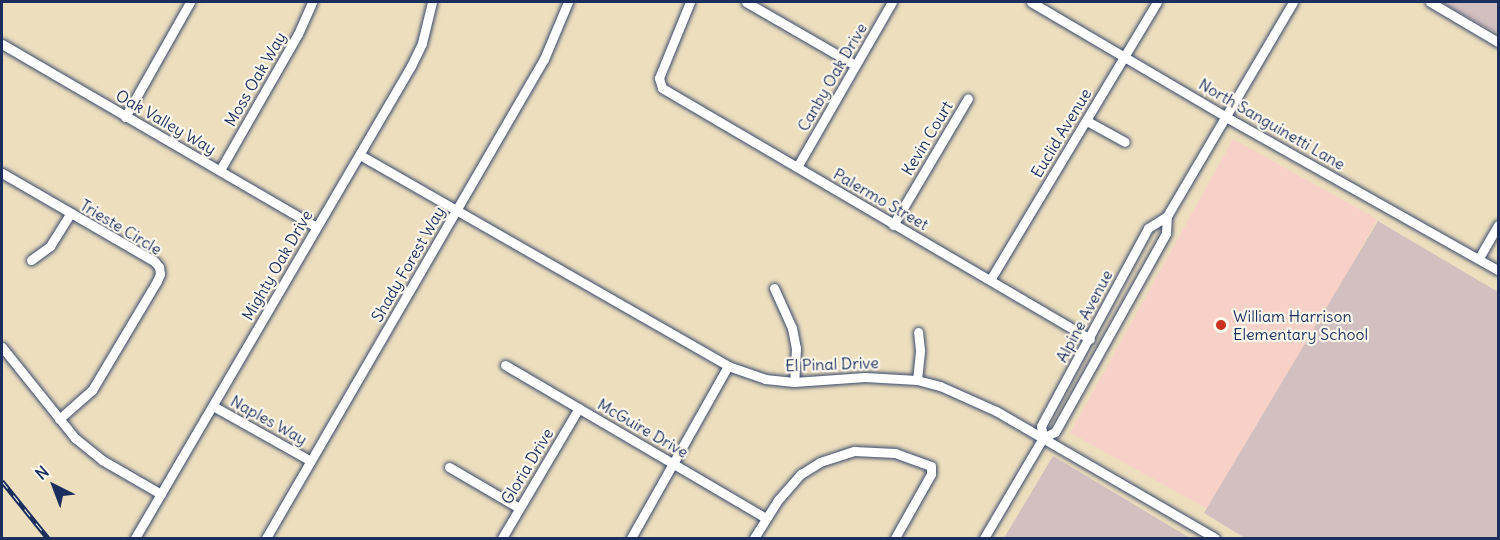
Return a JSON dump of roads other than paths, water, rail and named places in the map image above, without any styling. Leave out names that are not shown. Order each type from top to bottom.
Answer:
[{"type":"street","points":[[125,117],[190,2]]},
{"type":"street","name":"Moss Oak Way","points":[[220,170],[298,34],[312,2]]},
{"type":"street","name":"Mighty Oak Drive","points":[[135,538],[315,227],[360,155],[418,50],[432,2]]},
{"type":"street","name":"Shady Forest Way","points":[[266,538],[544,59],[568,2]]},
{"type":"street","name":"Palermo Street","points":[[690,2],[659,78],[659,83],[668,92],[1090,339]]},
{"type":"street","points":[[746,2],[855,65]]},
{"type":"street","name":"Canby Oak Drive","points":[[797,167],[892,2]]},
{"type":"street","name":"North Sanguinetti Lane","points":[[1031,2],[1226,117],[1498,270]]},
{"type":"street","name":"Euclid Avenue","points":[[990,280],[1158,2]]},
{"type":"street","name":"Alpine Avenue","points":[[1043,438],[1041,426],[1148,228],[1167,216],[1293,2]]},
{"type":"street","points":[[1430,2],[1498,42]]},
{"type":"street","name":"Oak Valley Way","points":[[2,44],[315,227]]},
{"type":"street","name":"Kevin Court","points":[[893,225],[968,98]]},
{"type":"street","points":[[1087,121],[1125,142]]},
{"type":"street","name":"El Pinal Drive","points":[[360,155],[728,366],[765,379],[794,382],[865,377],[916,380],[970,397],[1215,538]]},
{"type":"street","name":"Trieste Circle","points":[[2,172],[70,214],[154,261],[159,267],[160,274],[92,390],[59,419]]},
{"type":"street","points":[[31,260],[50,246],[70,214]]},
{"type":"street","name":"Alpine Avenue","points":[[984,538],[1043,438],[1055,432],[1110,336],[1166,233],[1167,216]]},
{"type":"street","points":[[1479,258],[1498,225]]},
{"type":"street","points":[[774,288],[792,328],[796,348],[794,382]]},
{"type":"street","points":[[916,380],[920,350],[918,332]]},
{"type":"street","points":[[2,347],[59,419],[88,450],[161,494]]},
{"type":"street","name":"McGuire Drive","points":[[504,365],[766,518]]},
{"type":"street","points":[[631,538],[728,366]]},
{"type":"street","name":"Naples Way","points":[[213,406],[311,461]]},
{"type":"street","name":"Gloria Drive","points":[[502,538],[579,408]]},
{"type":"street","points":[[754,538],[789,486],[801,474],[838,454],[854,451],[885,452],[931,466],[931,474],[895,538]]},
{"type":"street","points":[[449,467],[519,508]]},
{"type":"railway","points":[[2,481],[48,538]]},
{"type":"place","name":"William Harrison Elementary School","points":[[1221,325]]}]
